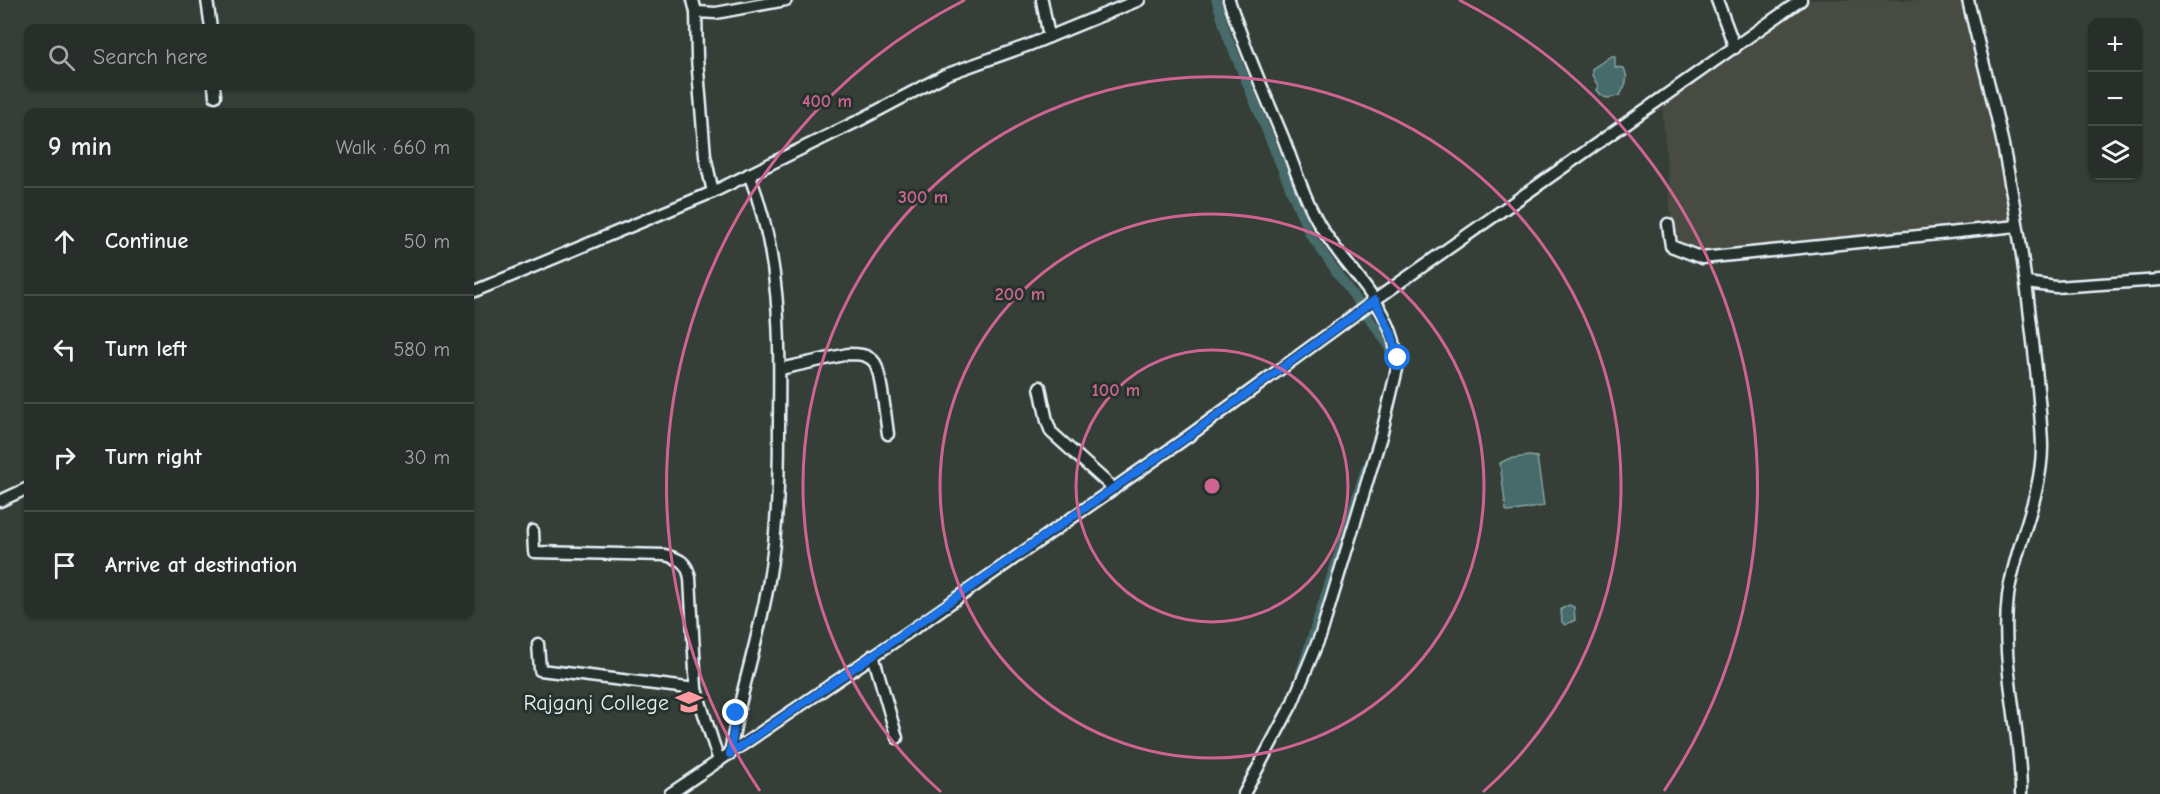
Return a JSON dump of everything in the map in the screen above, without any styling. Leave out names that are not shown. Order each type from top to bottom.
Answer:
[{"type":"street","points":[[207,0],[210,24]]},
{"type":"street","points":[[693,0],[696,12],[696,58],[705,156],[713,192]]},
{"type":"street","points":[[696,12],[716,13],[786,0]]},
{"type":"street","points":[[1042,0],[1049,37]]},
{"type":"street","points":[[474,291],[713,192],[858,121],[945,75],[1049,37],[1139,0]]},
{"type":"street","points":[[1229,0],[1240,33],[1316,220],[1353,273],[1368,305],[1392,335],[1398,358],[1381,436],[1321,634],[1292,704],[1244,794]]},
{"type":"street","points":[[1717,0],[1735,48]]},
{"type":"street","points":[[669,794],[719,762],[1114,489],[1368,305],[1801,0]]},
{"type":"street","points":[[1968,0],[2003,144],[2027,283],[2039,399],[2041,470],[2037,493],[2013,566],[2006,624],[2009,690],[2021,794]]},
{"type":"street","points":[[730,754],[736,713],[768,584],[778,517],[780,369],[776,277],[749,174]]},
{"type":"street","points":[[1668,224],[1671,246],[1702,258],[2017,226]]},
{"type":"street","points":[[2027,283],[2056,287],[2160,280]]},
{"type":"street","points":[[780,369],[848,354],[859,354],[869,358],[875,363],[878,373],[888,434]]},
{"type":"street","points":[[1040,387],[1051,432],[1114,489]]},
{"type":"street","points":[[0,501],[24,490]]},
{"type":"street","points":[[532,531],[534,552],[665,555],[683,561],[690,578],[696,689],[719,762]]},
{"type":"street","points":[[538,644],[540,670],[696,689]]},
{"type":"street","points":[[873,656],[897,738]]},
{"type":"shaded area","points":[[1811,0],[1962,0],[2012,221],[1702,255],[1673,243],[1662,106]]},
{"type":"water","points":[[1611,56],[1615,56],[1615,67],[1624,68],[1627,79],[1620,95],[1606,98],[1596,90],[1598,86],[1592,75],[1592,69]]},
{"type":"water","points":[[1537,457],[1544,506],[1509,512],[1506,510],[1500,463],[1508,459]]},
{"type":"water","points":[[1569,605],[1574,607],[1575,620],[1565,625],[1562,622],[1561,609]]},
{"type":"waterway","points":[[1216,0],[1227,36],[1308,232],[1388,345],[1393,362]]},
{"type":"waterway","points":[[1300,674],[1366,467]]},
{"type":"place","name":"Rajganj College","points":[[689,702]]},
{"type":"route","points":[[736,713],[730,754],[1186,438],[1375,300],[1392,335],[1398,358]]}]
